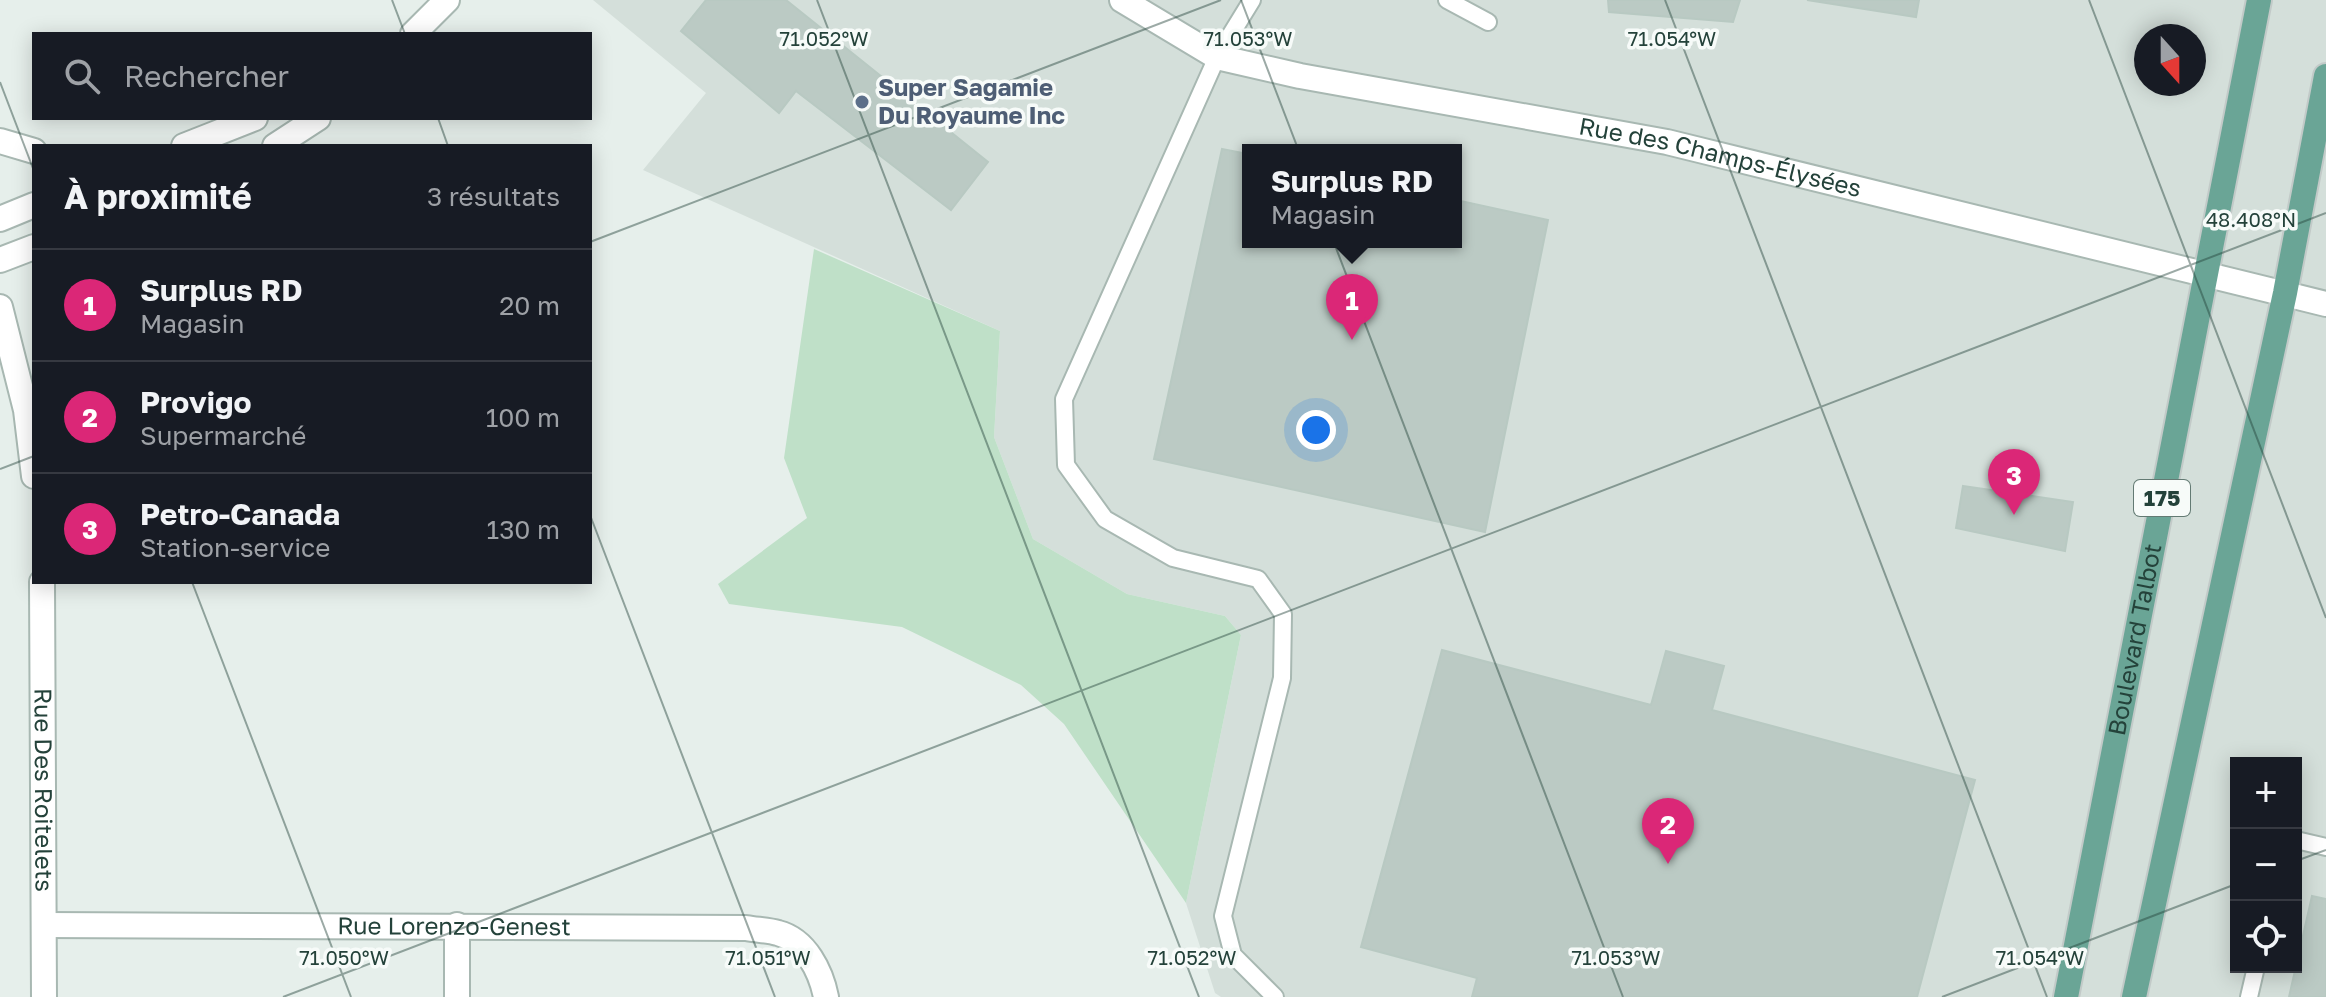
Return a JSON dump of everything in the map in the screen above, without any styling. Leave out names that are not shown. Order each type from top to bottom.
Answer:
[{"type":"main road","name":"Boulevard Talbot","points":[[2066,997],[2259,0]]},
{"type":"main road","points":[[2134,997],[2285,293],[2326,76]]},
{"type":"street","points":[[415,32],[447,0]]},
{"type":"street","name":"Rue des Champs-Élysées","points":[[1122,0],[1217,57],[1300,76],[1667,142],[2326,304]]},
{"type":"street","points":[[189,144],[250,120]]},
{"type":"street","points":[[278,144],[315,120]]},
{"type":"street","points":[[0,141],[32,150]]},
{"type":"street","points":[[0,219],[32,206]]},
{"type":"street","points":[[0,260],[32,248]]},
{"type":"street","points":[[0,307],[30,400],[32,438]]},
{"type":"street","name":"Rue Des Roitelets","points":[[42,584],[44,997]]},
{"type":"street","name":"Rue Lorenzo-Genest","points":[[44,925],[746,928],[782,933],[806,950],[823,979],[826,997]]},
{"type":"street","points":[[457,925],[457,997]]},
{"type":"lane","points":[[1252,0],[1217,57],[1064,399],[1066,465],[1105,519],[1173,558],[1258,579],[1283,614],[1282,678],[1223,916],[1233,955],[1275,997]]},
{"type":"lane","points":[[1447,0],[1488,22]]},
{"type":"lane","points":[[2302,841],[2326,847]]},
{"type":"lane","points":[[2249,997],[2255,973]]},
{"type":"shaded area","points":[[593,0],[2326,0],[2326,997],[1221,997],[1215,993],[1186,903],[1241,635],[1225,616],[1127,594],[1033,539],[994,437],[1000,331],[643,170],[706,93]]},
{"type":"green space","points":[[814,249],[1000,331],[994,437],[1033,539],[1127,594],[1225,616],[1241,635],[1186,903],[1064,724],[1021,685],[902,627],[729,604],[718,584],[807,518],[784,458]]},
{"type":"building","name":"Super Sagamie Du Royaume Inc","points":[[706,0],[786,0],[988,162],[951,210],[796,91],[779,113],[681,31]]},
{"type":"building","points":[[1608,0],[1740,0],[1733,22],[1609,12]]},
{"type":"building","points":[[1807,0],[1919,0],[1916,17]]},
{"type":"building","points":[[1222,149],[1242,153],[1242,248],[1462,248],[1462,201],[1548,220],[1485,532],[1154,459]]},
{"type":"building","points":[[1963,486],[2073,502],[2065,551],[1956,528]]},
{"type":"building","points":[[1442,650],[1651,705],[1666,651],[1724,666],[1712,710],[1975,780],[1917,997],[1472,997],[1477,978],[1361,947]]},
{"type":"building","points":[[2312,896],[2326,899],[2326,997],[2289,997],[2294,973],[2302,973],[2302,940]]},
{"type":"place","name":"Super Sagamie Du Royaume Inc","points":[[862,102]]},
{"type":"place","name":"Surplus RD","points":[[1352,340]]},
{"type":"place","name":"Petro-Canada","points":[[2014,515]]},
{"type":"place","name":"Provigo","points":[[1668,864]]}]
